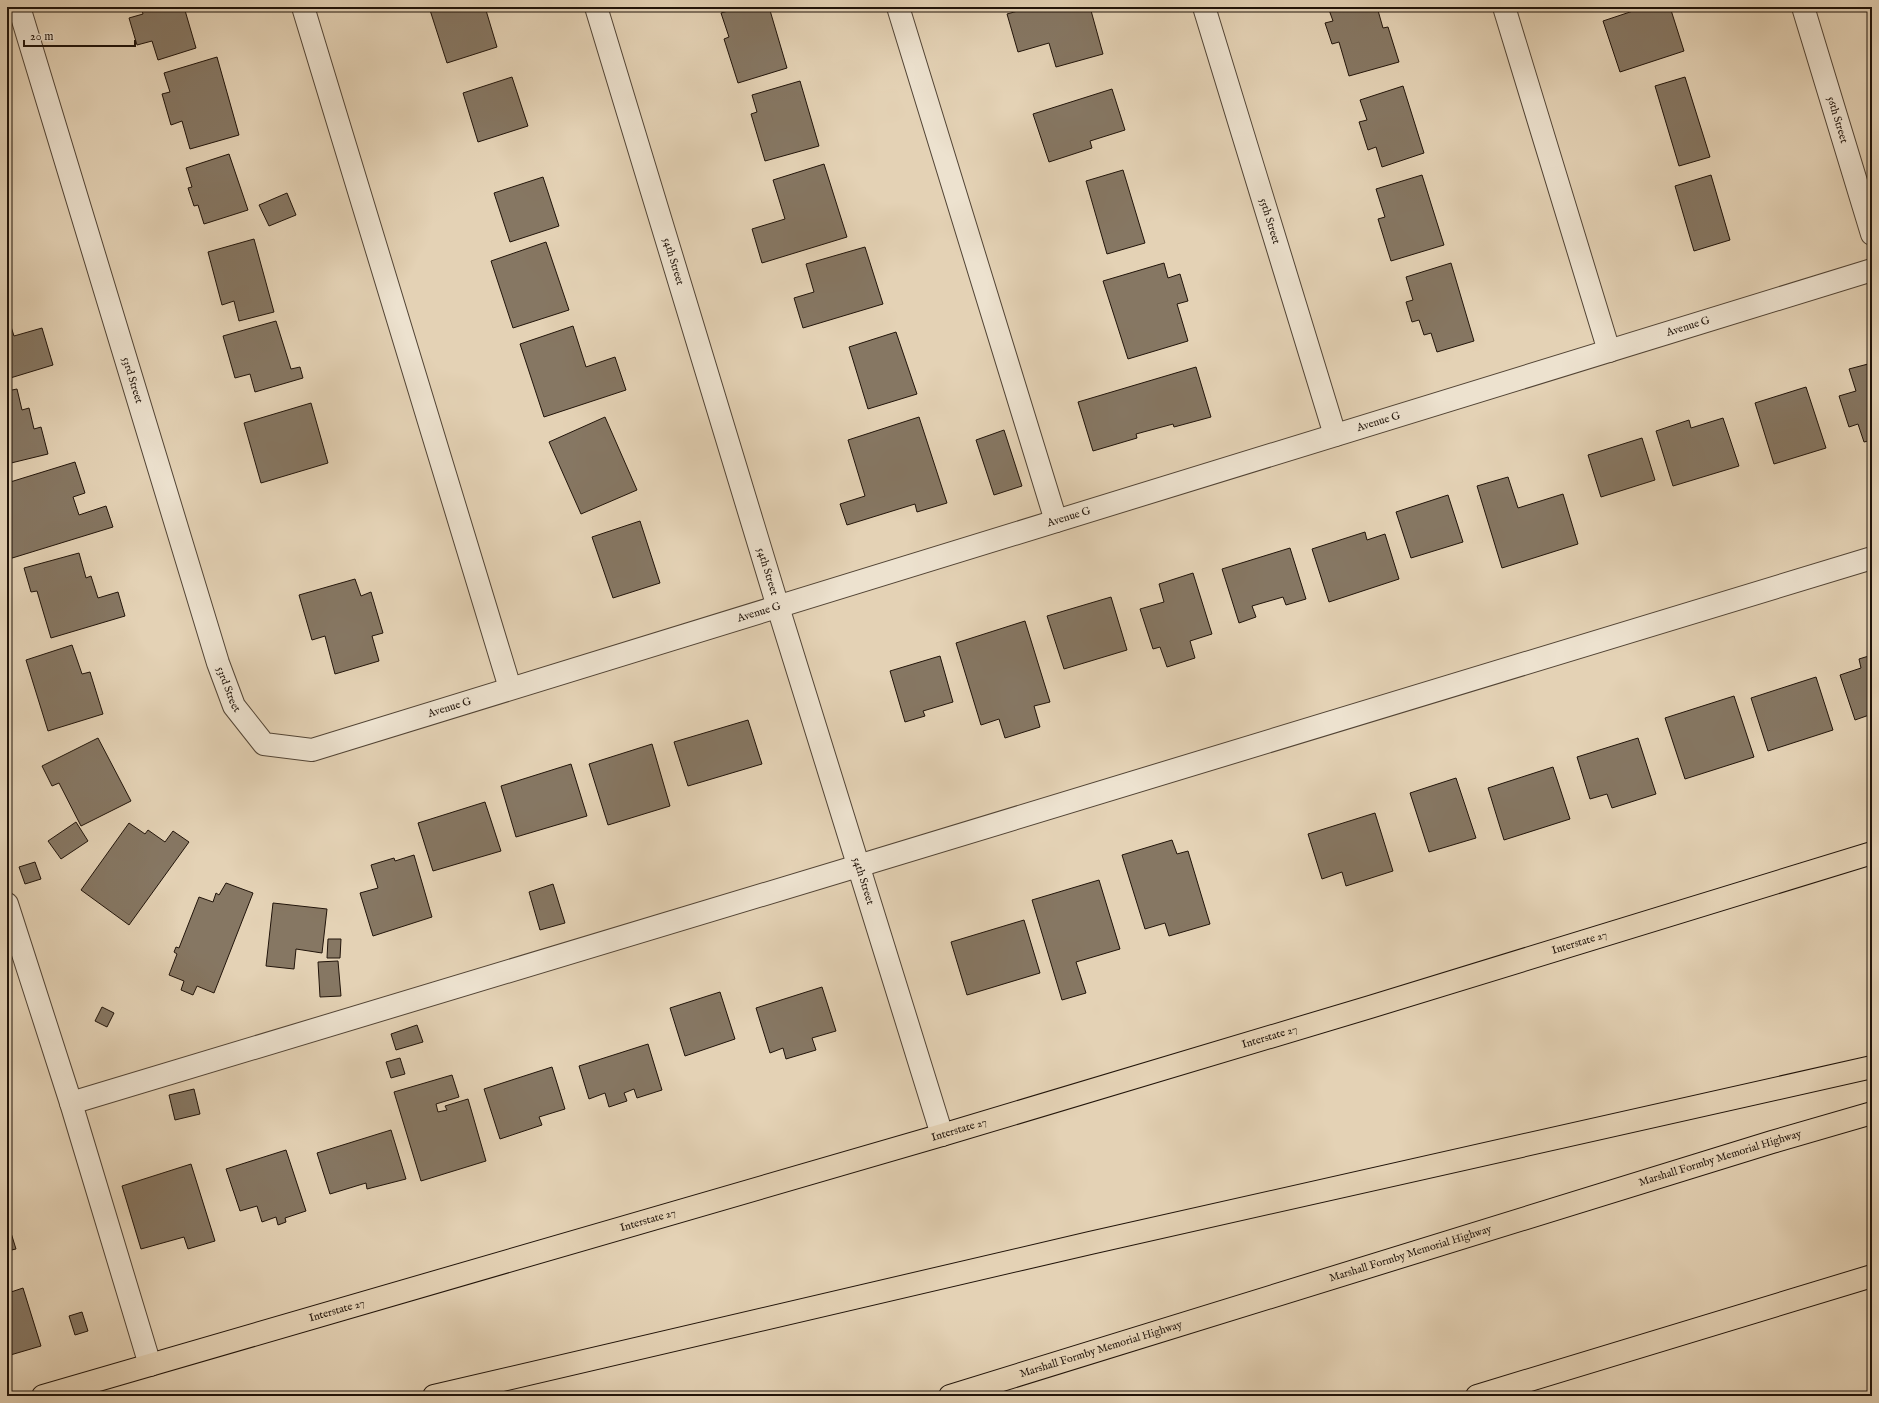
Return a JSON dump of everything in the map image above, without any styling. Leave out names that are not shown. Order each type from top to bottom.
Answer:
[{"type":"main road","name":"Interstate 27","points":[[42,1396],[942,1135],[1370,1007],[1872,853]]},
{"type":"main road","points":[[434,1396],[1090,1243],[1872,1068]]},
{"type":"main road","name":"Marshall Formby Memorial Highway","points":[[950,1396],[1764,1144],[1872,1113]]},
{"type":"main road","points":[[1477,1396],[1872,1276]]},
{"type":"street","name":"53rd Street","points":[[19,7],[218,663],[234,706],[264,744]]},
{"type":"street","points":[[303,7],[510,688]]},
{"type":"street","name":"54th Street","points":[[596,7],[778,607],[942,1135]]},
{"type":"street","points":[[898,7],[1056,521]]},
{"type":"street","name":"55th Street","points":[[1204,7],[1335,435]]},
{"type":"street","points":[[1504,7],[1609,351]]},
{"type":"street","name":"56th Street","points":[[1803,7],[1872,234]]},
{"type":"street","name":"Avenue G","points":[[264,744],[312,750],[1872,270]]},
{"type":"street","points":[[71,1102],[858,866],[1872,558]]},
{"type":"street","points":[[7,904],[71,1102],[150,1364]]},
{"type":"building","points":[[141,7],[184,7],[196,48],[158,60],[152,41],[137,45],[129,18],[143,14]]},
{"type":"building","points":[[429,7],[485,7],[497,47],[447,63]]},
{"type":"building","points":[[742,7],[769,7],[787,68],[738,83],[724,39],[729,37],[721,13]]},
{"type":"building","points":[[1032,7],[1090,7],[1103,54],[1056,67],[1049,43],[1018,52],[1007,14]]},
{"type":"building","points":[[1328,7],[1377,7],[1383,28],[1388,27],[1399,62],[1349,76],[1339,42],[1332,44],[1325,23],[1333,21]]},
{"type":"building","points":[[1645,7],[1670,7],[1684,51],[1620,72],[1603,21]]},
{"type":"building","points":[[217,57],[239,135],[190,149],[182,121],[171,125],[162,94],[170,92],[164,73]]},
{"type":"building","points":[[512,77],[528,126],[478,142],[463,93]]},
{"type":"building","points":[[1685,77],[1710,157],[1679,166],[1655,86]]},
{"type":"building","points":[[800,81],[819,146],[765,161],[751,114],[757,112],[752,95]]},
{"type":"building","points":[[1403,86],[1424,153],[1382,167],[1376,147],[1368,150],[1359,122],[1367,120],[1360,100]]},
{"type":"building","points":[[1112,89],[1125,130],[1090,141],[1092,148],[1049,162],[1033,114]]},
{"type":"building","points":[[229,154],[248,210],[204,224],[198,205],[194,206],[188,188],[192,187],[186,168]]},
{"type":"building","points":[[824,164],[847,237],[762,263],[752,229],[785,219],[773,180]]},
{"type":"building","points":[[1123,170],[1145,243],[1107,254],[1086,181]]},
{"type":"building","points":[[1422,175],[1444,245],[1391,261],[1378,219],[1385,217],[1376,189]]},
{"type":"building","points":[[1711,175],[1730,240],[1694,251],[1675,186]]},
{"type":"building","points":[[543,177],[559,226],[510,242],[494,193]]},
{"type":"building","points":[[287,193],[296,215],[269,226],[259,205]]},
{"type":"building","points":[[254,239],[274,312],[239,321],[234,301],[222,305],[208,252]]},
{"type":"building","points":[[546,242],[569,310],[513,328],[491,261]]},
{"type":"building","points":[[865,247],[883,304],[803,328],[794,298],[814,292],[806,264]]},
{"type":"building","points":[[1164,263],[1168,278],[1180,274],[1188,301],[1177,304],[1188,341],[1128,359],[1103,281]]},
{"type":"building","points":[[1451,263],[1474,341],[1437,352],[1431,333],[1424,335],[1419,320],[1412,322],[1406,302],[1413,300],[1406,277]]},
{"type":"building","points":[[7,314],[14,336],[42,328],[53,365],[7,379]]},
{"type":"building","points":[[276,321],[291,369],[300,367],[303,378],[255,392],[250,374],[235,378],[223,336]]},
{"type":"building","points":[[573,326],[586,367],[615,357],[626,390],[544,417],[520,344]]},
{"type":"building","points":[[896,332],[917,394],[868,409],[849,347]]},
{"type":"building","points":[[1868,364],[1872,372],[1872,440],[1864,442],[1858,424],[1849,427],[1839,396],[1856,391],[1849,369]]},
{"type":"building","points":[[1196,367],[1211,417],[1174,427],[1173,424],[1136,434],[1137,438],[1093,451],[1078,402]]},
{"type":"building","points":[[1806,387],[1826,448],[1774,464],[1755,403]]},
{"type":"building","points":[[17,389],[22,410],[29,408],[34,429],[41,427],[48,454],[7,464],[7,391]]},
{"type":"building","points":[[311,403],[328,463],[261,483],[244,423]]},
{"type":"building","points":[[605,417],[637,490],[581,514],[549,442]]},
{"type":"building","points":[[919,417],[947,503],[917,512],[915,504],[847,525],[840,504],[865,496],[848,440]]},
{"type":"building","points":[[1723,418],[1739,466],[1673,486],[1656,431],[1689,420],[1691,428]]},
{"type":"building","points":[[1004,430],[1022,486],[994,495],[976,440]]},
{"type":"building","points":[[1642,438],[1655,480],[1601,497],[1588,455]]},
{"type":"building","points":[[75,462],[85,493],[73,497],[79,515],[106,506],[113,527],[9,559],[7,551],[7,483]]},
{"type":"building","points":[[1508,477],[1518,508],[1563,494],[1578,544],[1502,568],[1477,486]]},
{"type":"building","points":[[1448,495],[1463,542],[1411,558],[1396,512]]},
{"type":"building","points":[[640,521],[660,583],[613,598],[592,537]]},
{"type":"building","points":[[1365,532],[1367,540],[1385,534],[1399,579],[1329,602],[1312,549]]},
{"type":"building","points":[[1290,548],[1306,599],[1286,605],[1283,597],[1252,606],[1256,617],[1239,623],[1222,569]]},
{"type":"building","points":[[79,553],[86,578],[91,576],[98,598],[118,592],[125,616],[51,638],[37,591],[31,592],[24,568]]},
{"type":"building","points":[[1193,573],[1212,634],[1190,641],[1195,658],[1167,667],[1160,647],[1153,649],[1140,609],[1164,602],[1159,584]]},
{"type":"building","points":[[355,579],[361,596],[371,592],[383,633],[372,636],[379,661],[335,674],[325,636],[312,640],[299,595]]},
{"type":"building","points":[[1111,597],[1127,650],[1064,669],[1047,616]]},
{"type":"building","points":[[1025,621],[1050,702],[1034,706],[1040,727],[1005,738],[999,719],[981,725],[956,643]]},
{"type":"building","points":[[72,645],[82,674],[90,672],[103,714],[48,731],[26,660]]},
{"type":"building","points":[[1872,655],[1872,714],[1855,720],[1840,675],[1861,668],[1859,659]]},
{"type":"building","points":[[940,656],[953,702],[923,711],[925,716],[905,722],[890,671]]},
{"type":"building","points":[[1816,677],[1833,730],[1768,751],[1751,698]]},
{"type":"building","points":[[1734,696],[1754,757],[1685,779],[1665,718]]},
{"type":"building","points":[[748,720],[762,764],[688,786],[674,742]]},
{"type":"building","points":[[98,738],[131,801],[81,826],[59,783],[52,786],[42,766]]},
{"type":"building","points":[[1638,738],[1656,794],[1612,808],[1607,794],[1590,799],[1577,757]]},
{"type":"building","points":[[652,744],[670,806],[608,825],[589,764]]},
{"type":"building","points":[[571,764],[587,816],[516,837],[501,786]]},
{"type":"building","points":[[1553,767],[1570,819],[1504,840],[1488,788]]},
{"type":"building","points":[[1456,778],[1476,838],[1429,852],[1410,793]]},
{"type":"building","points":[[485,802],[501,851],[433,871],[418,823]]},
{"type":"building","points":[[1375,813],[1393,871],[1346,886],[1342,872],[1322,879],[1308,834]]},
{"type":"building","points":[[76,822],[88,841],[61,859],[48,841]]},
{"type":"building","points":[[129,823],[145,834],[148,830],[165,842],[173,831],[189,842],[129,925],[81,890]]},
{"type":"building","points":[[1172,840],[1177,854],[1188,851],[1210,924],[1169,936],[1165,923],[1145,929],[1122,855]]},
{"type":"building","points":[[414,855],[432,917],[373,936],[360,893],[378,888],[371,865],[394,858],[395,861]]},
{"type":"building","points":[[35,862],[41,879],[25,884],[19,867]]},
{"type":"building","points":[[1099,880],[1120,949],[1076,962],[1086,993],[1062,1000],[1032,900]]},
{"type":"building","points":[[226,883],[253,893],[214,993],[197,986],[193,995],[181,990],[184,981],[169,975],[177,954],[174,952],[176,947],[179,948],[199,897],[213,902],[216,893],[219,895]]},
{"type":"building","points":[[553,884],[565,923],[540,930],[529,892]]},
{"type":"building","points":[[273,903],[327,909],[322,953],[296,949],[294,969],[266,966]]},
{"type":"building","points":[[1024,920],[1040,973],[967,995],[951,942]]},
{"type":"building","points":[[328,939],[341,939],[340,958],[327,958]]},
{"type":"building","points":[[338,961],[341,996],[320,997],[318,962]]},
{"type":"building","points":[[822,987],[836,1031],[812,1038],[816,1050],[786,1059],[783,1048],[770,1053],[756,1008]]},
{"type":"building","points":[[720,992],[735,1039],[685,1056],[670,1008]]},
{"type":"building","points":[[102,1007],[114,1013],[107,1027],[95,1021]]},
{"type":"building","points":[[417,1025],[423,1042],[396,1050],[391,1034]]},
{"type":"building","points":[[648,1044],[662,1090],[637,1098],[634,1089],[624,1093],[627,1101],[609,1107],[605,1093],[589,1099],[579,1066]]},
{"type":"building","points":[[400,1058],[405,1074],[391,1078],[386,1062]]},
{"type":"building","points":[[552,1067],[565,1109],[539,1117],[542,1125],[500,1139],[484,1089]]},
{"type":"building","points":[[452,1075],[459,1097],[436,1104],[438,1112],[447,1110],[445,1106],[468,1099],[486,1161],[421,1181],[394,1092]]},
{"type":"building","points":[[194,1089],[200,1114],[175,1120],[169,1095]]},
{"type":"building","points":[[391,1130],[406,1179],[367,1189],[366,1183],[330,1194],[317,1153]]},
{"type":"building","points":[[286,1150],[306,1211],[285,1218],[286,1222],[278,1225],[276,1217],[262,1222],[257,1206],[240,1211],[226,1169]]},
{"type":"building","points":[[191,1164],[215,1241],[188,1249],[184,1237],[141,1249],[122,1186]]},
{"type":"building","points":[[7,1220],[16,1249],[7,1251]]},
{"type":"building","points":[[23,1288],[41,1346],[7,1356],[7,1291],[8,1293]]},
{"type":"building","points":[[82,1312],[88,1331],[75,1335],[69,1316]]}]
